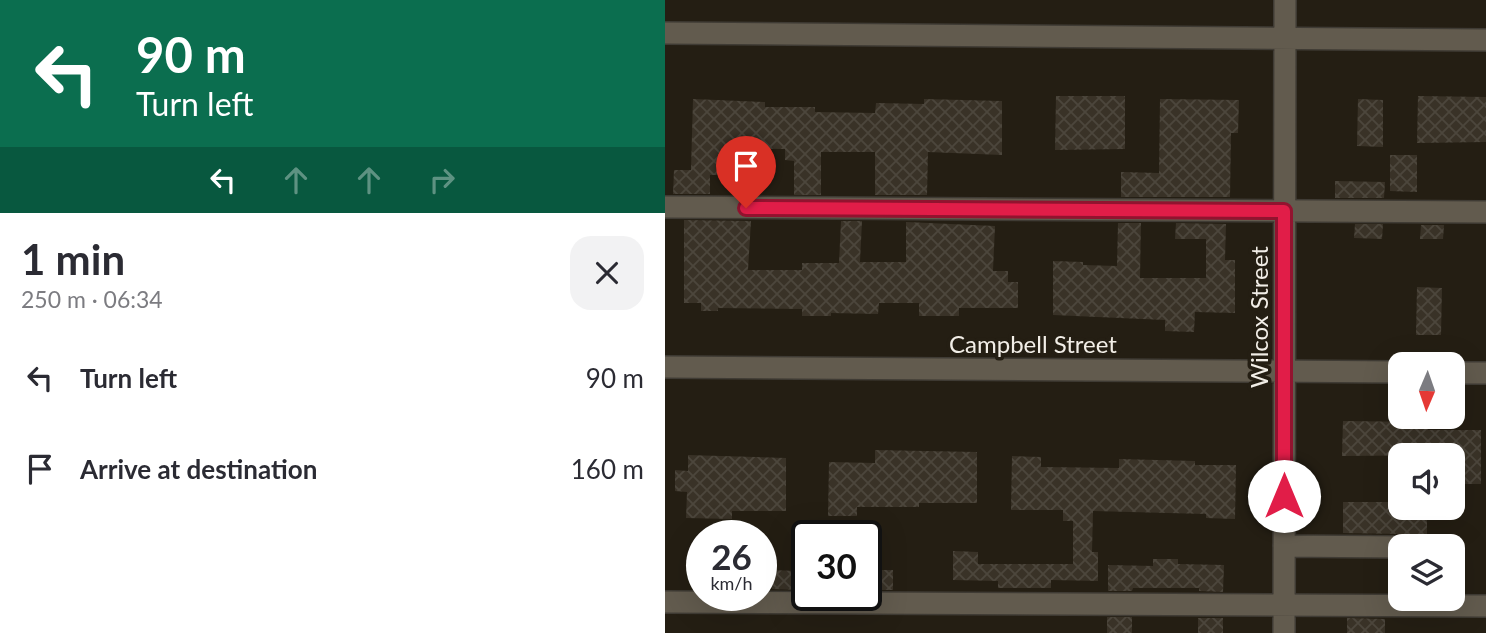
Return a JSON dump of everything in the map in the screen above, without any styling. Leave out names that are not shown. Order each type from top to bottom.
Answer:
[{"type":"street","name":"Wilcox Street","points":[[1284,633],[1285,0]]},
{"type":"street","points":[[665,33],[1486,40]]},
{"type":"street","points":[[665,207],[1486,212]]},
{"type":"street","name":"Campbell Street","points":[[665,367],[1388,372]]},
{"type":"street","points":[[1465,373],[1486,373]]},
{"type":"street","points":[[1284,546],[1388,547]]},
{"type":"street","points":[[665,602],[1486,606]]},
{"type":"building","points":[[1056,96],[1125,96],[1125,149],[1055,150]]},
{"type":"building","points":[[1418,96],[1486,97],[1486,142],[1417,143]]},
{"type":"building","points":[[693,99],[765,102],[765,107],[815,107],[815,112],[875,113],[876,103],[924,104],[924,99],[1002,101],[1002,155],[928,152],[927,195],[875,195],[875,152],[821,152],[821,195],[794,195],[794,161],[785,160],[785,149],[723,148],[722,175],[710,175],[710,194],[673,194],[674,170],[691,170]]},
{"type":"building","points":[[1160,99],[1239,100],[1238,133],[1231,133],[1230,197],[1121,197],[1121,172],[1159,173]]},
{"type":"building","points":[[1358,99],[1383,100],[1383,147],[1357,146]]},
{"type":"building","points":[[1390,155],[1417,155],[1417,192],[1390,191]]},
{"type":"building","points":[[1335,181],[1385,182],[1384,198],[1335,198]]},
{"type":"building","points":[[684,220],[751,221],[748,270],[802,270],[802,263],[839,263],[841,221],[862,221],[860,262],[906,262],[906,222],[995,226],[993,271],[1008,271],[1008,282],[1018,282],[1018,308],[959,308],[959,316],[919,316],[919,303],[879,303],[878,314],[831,313],[831,316],[802,316],[802,309],[718,308],[718,311],[701,311],[701,303],[684,303]]},
{"type":"building","points":[[1118,223],[1141,223],[1140,278],[1206,278],[1206,239],[1175,239],[1176,223],[1226,224],[1225,260],[1235,260],[1235,313],[1195,312],[1194,332],[1165,331],[1165,320],[1053,315],[1053,261],[1117,266]]},
{"type":"building","points":[[1355,224],[1383,224],[1382,239],[1354,238]]},
{"type":"building","points":[[1421,225],[1444,225],[1443,239],[1420,239]]},
{"type":"building","points":[[1417,287],[1442,288],[1441,335],[1416,335]]},
{"type":"building","points":[[1343,421],[1388,422],[1388,429],[1481,430],[1481,484],[1465,484],[1465,443],[1388,443],[1388,456],[1342,456]]},
{"type":"building","points":[[875,450],[977,452],[977,503],[857,507],[857,516],[828,516],[829,462],[875,463]]},
{"type":"building","points":[[688,455],[786,458],[786,511],[732,511],[732,519],[686,518],[687,492],[675,491],[675,470],[688,471]]},
{"type":"building","points":[[1012,456],[1041,457],[1041,467],[1119,468],[1119,459],[1236,465],[1235,519],[1206,518],[1206,514],[1093,511],[1092,552],[1098,552],[1098,581],[1051,580],[1051,588],[998,588],[998,581],[953,580],[953,551],[978,552],[978,564],[1073,564],[1073,521],[1063,521],[1063,510],[1011,510]]},
{"type":"building","points":[[1343,502],[1388,502],[1388,520],[1427,520],[1427,534],[1343,533]]},
{"type":"building","points":[[1153,559],[1178,559],[1178,564],[1224,565],[1223,592],[1199,591],[1199,588],[1133,588],[1132,591],[1108,591],[1108,565],[1153,566]]},
{"type":"building","points":[[777,570],[791,571],[791,590],[777,589]]},
{"type":"building","points":[[882,570],[893,570],[893,590],[882,590]]},
{"type":"building","points":[[1107,617],[1132,617],[1132,633],[1107,633]]},
{"type":"building","points":[[1198,618],[1223,618],[1223,633],[1198,633]]},
{"type":"building","points":[[1347,618],[1385,619],[1385,633],[1347,633]]},
{"type":"route","points":[[746,208],[1284,211],[1284,496]]}]
